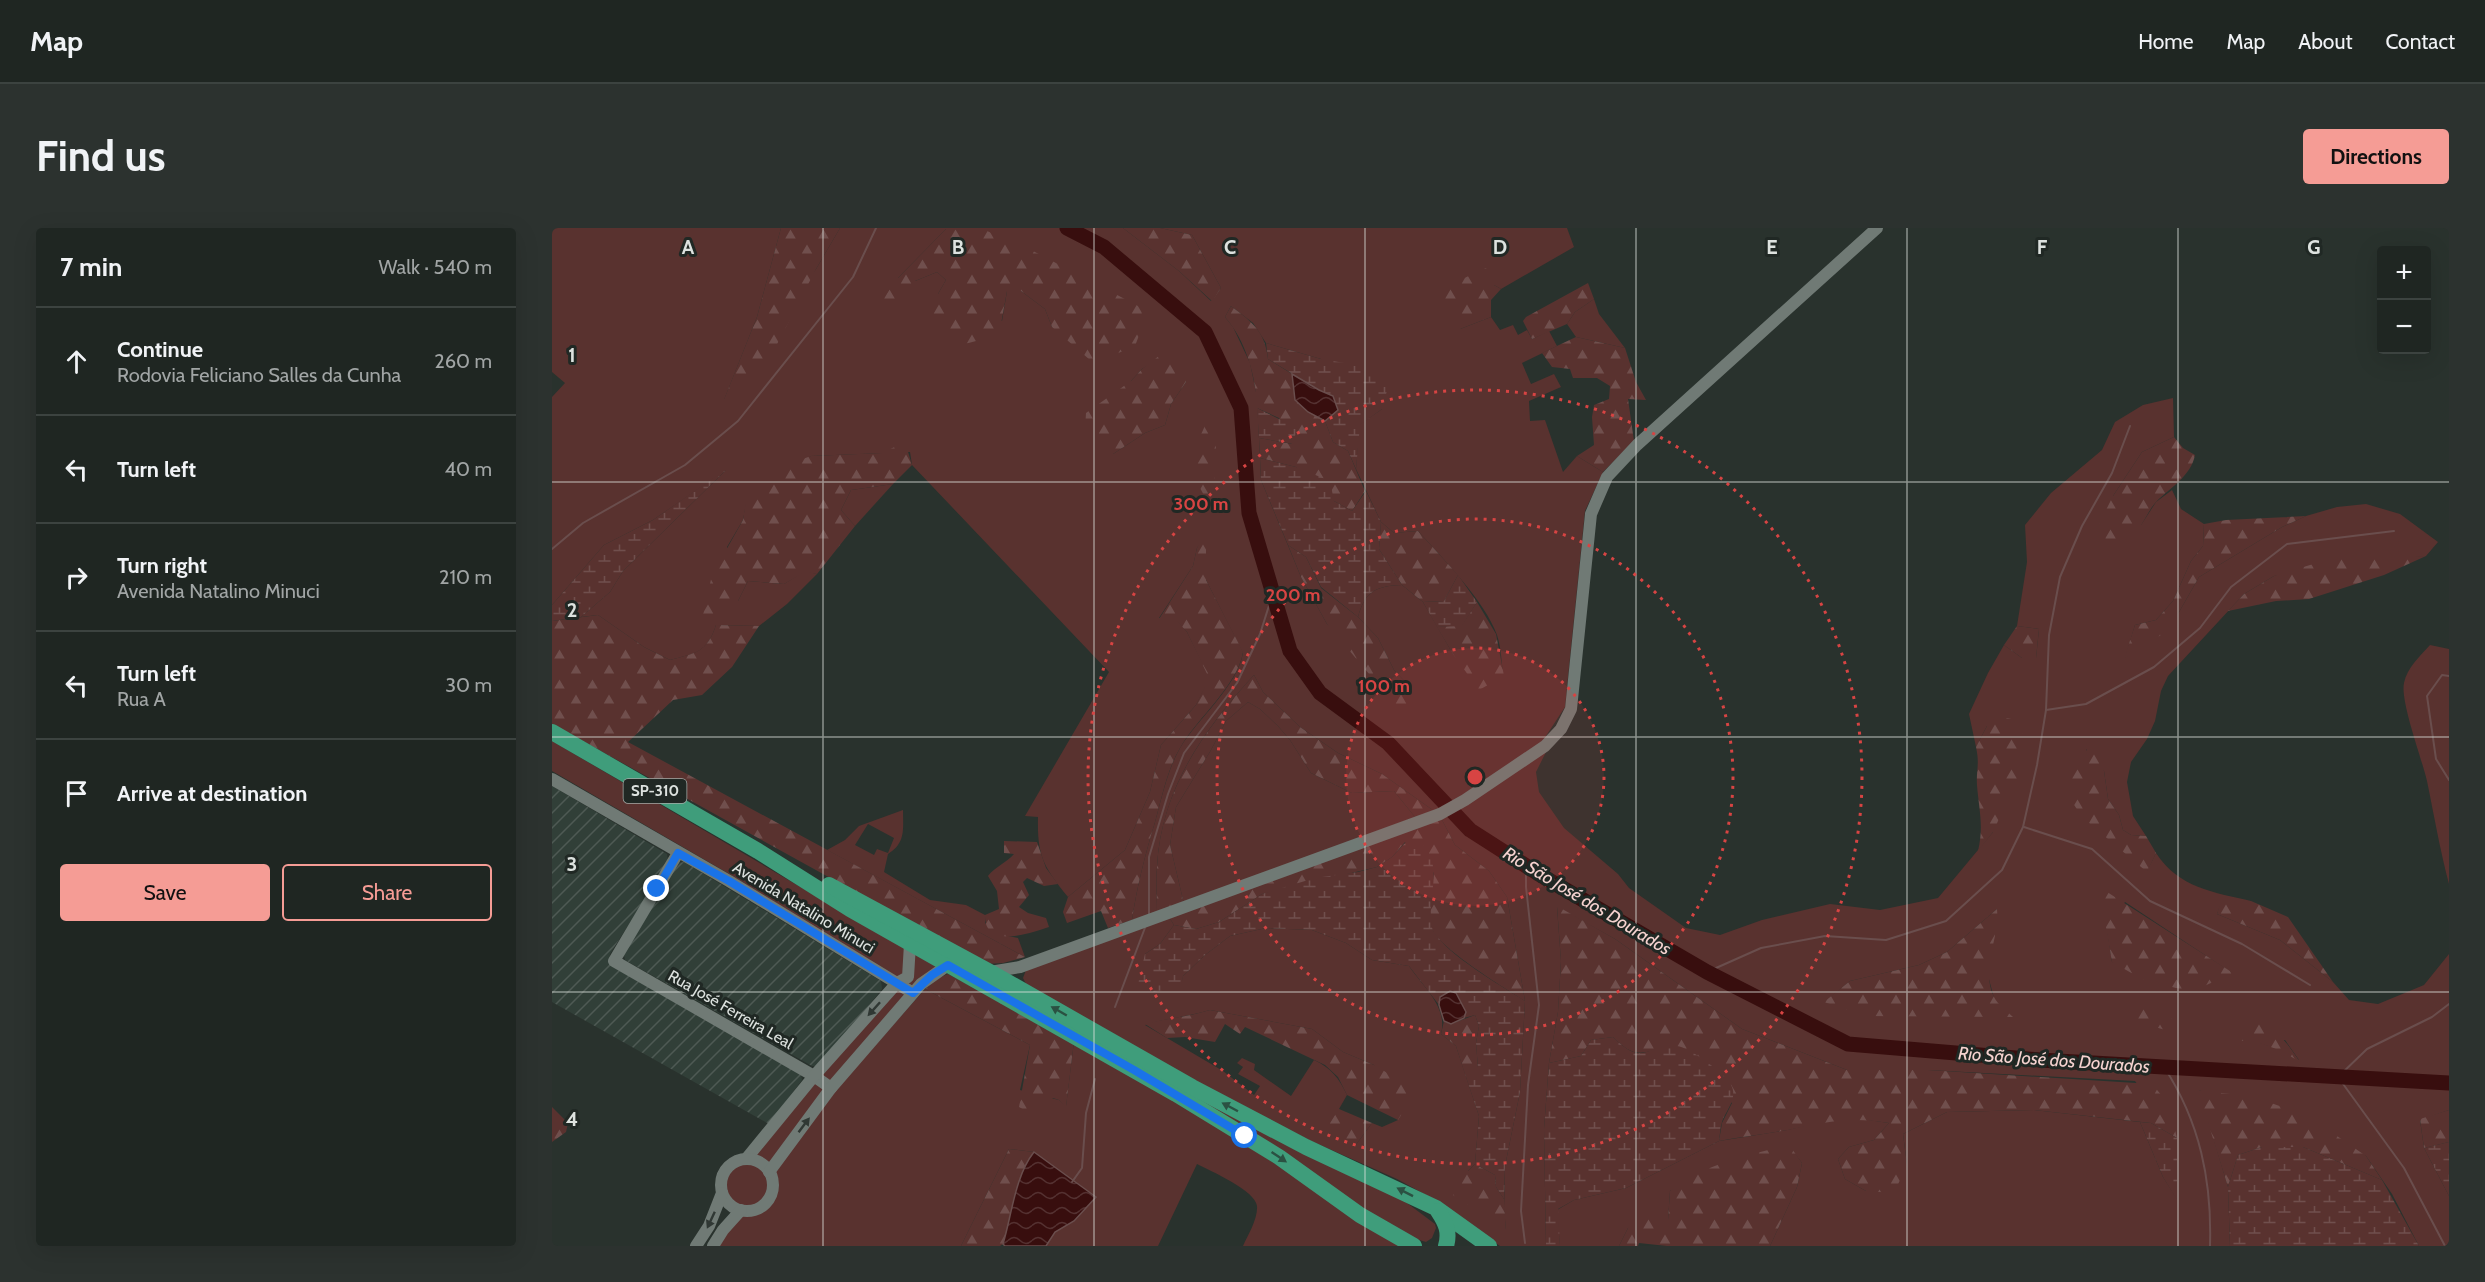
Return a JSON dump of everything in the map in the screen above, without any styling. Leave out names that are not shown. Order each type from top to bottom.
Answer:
[{"type":"main road","name":"SP-310","points":[[552,732],[758,851],[910,944],[990,987],[1185,1099],[1279,1157],[1360,1215],[1414,1246]]},
{"type":"main road","name":"SP-310","points":[[758,851],[857,899],[1192,1087],[1286,1136],[1436,1208],[1489,1246]]},
{"type":"main road","points":[[1436,1208],[1446,1224],[1448,1236],[1446,1246]]},
{"type":"street","points":[[990,972],[1020,967],[1440,814],[1465,800],[1545,746],[1561,729],[1571,709],[1591,514],[1607,477],[1637,445],[1877,228]]},
{"type":"street","name":"Avenida Natalino Minuci","points":[[552,779],[729,881],[913,993]]},
{"type":"street","name":"Rua José Ferreira Leal","points":[[678,853],[614,961],[831,1088]]},
{"type":"street","points":[[746,1159],[814,1076],[897,983],[908,977],[910,944]]},
{"type":"street","points":[[769,1172],[831,1088],[913,993],[932,975],[948,965]]},
{"type":"street","points":[[1020,967],[1018,979],[1023,991]]},
{"type":"street","points":[[746,1159],[759,1162],[769,1172],[773,1184],[770,1197],[761,1207],[741,1210],[730,1204],[722,1193],[724,1173],[733,1163],[746,1159]]},
{"type":"street","points":[[696,1246],[710,1226],[722,1193]]},
{"type":"street","points":[[713,1246],[723,1230],[741,1210]]},
{"type":"shaded area","points":[[552,786],[667,854],[668,862],[610,954],[609,964],[801,1074],[802,1080],[769,1124],[552,1002]]},
{"type":"shaded area","points":[[684,862],[881,981],[882,989],[820,1066],[812,1066],[625,960],[624,954],[676,863]]},
{"type":"green space","points":[[552,228],[781,228],[757,317],[724,400],[816,269],[840,228],[1123,228],[1179,271],[1211,301],[1221,288],[1192,235],[1160,228],[1567,228],[1574,247],[1501,289],[1494,285],[1460,329],[1491,317],[1500,330],[1513,325],[1518,335],[1527,330],[1532,339],[1549,331],[1557,346],[1522,363],[1531,384],[1554,374],[1561,387],[1529,401],[1530,421],[1545,420],[1563,472],[1577,456],[1603,472],[1585,511],[1565,707],[1542,742],[1446,806],[1434,811],[1382,774],[1338,753],[1300,727],[1263,692],[1254,675],[1202,739],[1176,786],[1161,838],[1157,872],[1157,912],[1132,920],[1145,859],[1172,766],[1180,748],[1233,678],[1243,653],[1206,580],[1205,536],[1197,548],[1193,566],[1159,618],[1176,619],[1187,632],[1210,678],[1196,705],[1161,745],[1150,792],[1125,850],[1068,897],[1044,861],[1039,842],[1038,817],[1025,816],[1109,672],[912,465],[910,452],[811,456],[748,494],[743,520],[727,547],[738,601],[748,581],[784,584],[805,571],[817,574],[787,604],[759,626],[716,625],[704,647],[687,656],[670,660],[644,647],[598,615],[581,617],[610,592],[623,571],[726,470],[653,520],[604,545],[552,605],[552,397],[565,383],[552,372]],"holes":[[[946,229],[1116,354],[1052,327],[1045,309],[1021,291],[1007,291],[1002,321],[938,294],[946,280],[937,272],[915,281],[898,278]],[[1231,306],[1253,323],[1266,343],[1321,359],[1382,409],[1359,425],[1356,469],[1381,522],[1394,533],[1418,531],[1462,580],[1483,608],[1497,635],[1503,676],[1453,654],[1423,602],[1402,585],[1385,587],[1373,592],[1364,601],[1358,617],[1378,638],[1394,670],[1409,686],[1327,624],[1301,577],[1261,480],[1257,397],[1250,363],[1233,327],[1225,317]],[[1161,357],[1186,382],[1171,404],[1165,425],[1145,433],[1113,454],[1131,381],[1142,369]]]},
{"type":"green space","points":[[781,228],[840,228],[774,350],[723,402],[757,317]]},
{"type":"green space","points":[[1123,228],[1160,228],[1192,235],[1221,288],[1212,301],[1179,271]]},
{"type":"green space","points":[[946,229],[987,231],[1033,251],[1142,308],[1141,330],[1135,346],[1116,354],[1090,360],[1052,327],[1045,309],[1021,291],[1007,291],[999,335],[957,346],[930,321],[938,294],[946,280],[937,272],[915,281],[896,306],[879,304],[898,278]]},
{"type":"green space","points":[[1486,268],[1494,285],[1501,289],[1491,300],[1491,317],[1460,329],[1443,308],[1447,286]]},
{"type":"green space","points":[[1588,283],[1594,299],[1575,312],[1567,324],[1532,339],[1523,321],[1526,317]]},
{"type":"green space","points":[[1594,299],[1599,314],[1625,348],[1576,337],[1567,324],[1575,312]]},
{"type":"green space","points":[[1231,306],[1261,334],[1268,359],[1292,374],[1295,400],[1308,412],[1325,421],[1333,442],[1348,451],[1365,491],[1352,511],[1334,501],[1296,467],[1260,458],[1259,438],[1292,444],[1279,418],[1257,408],[1255,384],[1244,348],[1225,317]]},
{"type":"green space","points":[[1576,337],[1625,348],[1636,382],[1646,400],[1628,399],[1634,441],[1603,472],[1577,456],[1594,445],[1592,417],[1594,405],[1609,399],[1610,386],[1597,378],[1573,378],[1570,369],[1552,367],[1542,353]]},
{"type":"green space","points":[[1266,343],[1321,359],[1362,366],[1388,387],[1382,409],[1360,425],[1356,469],[1348,451],[1333,442],[1325,421],[1338,410],[1333,396],[1268,359]]},
{"type":"green space","points":[[1168,349],[1178,356],[1186,382],[1171,404],[1165,425],[1145,433],[1113,454],[1085,430],[1086,413],[1131,381],[1142,369]]},
{"type":"green space","points":[[2173,398],[2174,437],[2142,452],[2113,496],[2141,525],[2156,502],[2172,490],[2181,509],[2204,524],[2203,546],[2191,561],[2173,601],[2156,620],[2135,625],[2125,658],[2179,612],[2199,577],[2282,527],[2306,516],[2337,507],[2366,504],[2400,514],[2438,542],[2426,556],[2274,576],[2244,594],[2168,676],[2161,691],[2155,721],[2147,739],[2131,762],[2127,782],[2133,816],[2146,836],[2131,835],[2123,830],[2119,815],[2108,799],[2104,771],[2086,749],[2117,844],[2147,871],[2156,853],[2165,865],[2186,881],[2210,891],[2251,901],[2222,901],[2217,914],[2280,940],[2333,982],[2349,1000],[2378,1004],[2424,985],[2449,954],[2449,1110],[2420,1120],[2424,1148],[2449,1196],[2449,1246],[2419,1246],[2392,1194],[2366,1156],[2199,1090],[2228,1187],[2230,1246],[1770,1246],[1797,1187],[1802,1163],[1791,1149],[1774,1150],[1743,1157],[1670,1191],[1668,1221],[1628,1228],[1619,1246],[1560,1246],[1557,1210],[1574,1200],[1626,1188],[1719,1141],[1787,1130],[1830,1120],[1869,1120],[1889,1123],[1874,1140],[1849,1147],[1838,1159],[1845,1179],[1866,1191],[1907,1165],[1903,1134],[1947,1112],[2034,1110],[2140,1122],[2163,1177],[2177,1199],[2177,1138],[2135,1081],[1928,1070],[1847,1070],[1742,1029],[1615,939],[1557,907],[1561,961],[1558,1012],[1549,1063],[1544,1129],[1546,1246],[1500,1246],[1435,1200],[1397,1179],[1309,1140],[1192,1081],[1027,986],[1023,978],[1026,970],[1169,917],[1174,925],[1160,944],[1145,954],[1181,986],[1183,976],[1230,936],[1266,928],[1312,930],[1346,943],[1372,960],[1409,966],[1438,1006],[1442,1024],[1441,1034],[1456,1046],[1479,1116],[1475,1164],[1468,1171],[1506,1230],[1505,1166],[1520,1092],[1525,1001],[1507,897],[1489,871],[1455,845],[1441,818],[1548,748],[1536,772],[1539,792],[1564,828],[1618,874],[1629,888],[1686,928],[1720,935],[1762,920],[1830,904],[1880,910],[1938,898],[1993,832],[1987,726],[1976,747],[1969,714],[2004,645],[2022,658],[2036,658],[2039,629],[2017,626],[2027,562],[2025,525],[2051,493],[2102,450],[2115,422],[2143,405]],"holes":[[[2125,902],[2232,973],[2112,962],[2107,929]],[[1997,909],[1987,972],[1994,998],[1825,1002],[1850,981],[1919,965],[1947,952]],[[1210,1010],[1312,1029],[1343,1052],[1374,1065],[1398,1120],[1382,1127],[1372,1123],[1355,1146],[1339,1109],[1347,1095],[1334,1074],[1320,1063],[1314,1060],[1291,1096],[1254,1070],[1255,1064],[1242,1058],[1237,1063],[1243,1067],[1238,1074],[1260,1086],[1254,1095],[1223,1071],[1145,1025]],[[2251,1040],[2285,1040],[2299,1060],[2282,1050]]]},
{"type":"green space","points":[[1213,408],[1217,463],[1210,506],[1195,479],[1194,450]]},
{"type":"green space","points":[[1257,408],[1297,428],[1293,444],[1259,438]]},
{"type":"green space","points":[[2174,437],[2183,448],[2195,455],[2185,475],[2157,501],[2133,535],[2121,540],[2109,541],[2095,532],[2113,496],[2142,452]]},
{"type":"green space","points":[[905,442],[912,465],[893,484],[851,490],[841,510],[855,526],[817,574],[805,572],[784,584],[748,581],[738,601],[717,625],[759,626],[732,667],[702,695],[673,700],[628,742],[1025,957],[1003,963],[986,964],[552,724],[552,621],[598,615],[644,647],[670,660],[699,650],[709,641],[716,625],[702,619],[712,575],[743,520],[747,494],[778,468],[811,456],[882,453]]},
{"type":"green space","points":[[1260,458],[1296,467],[1330,481],[1334,501],[1352,511],[1366,491],[1381,522],[1379,549],[1402,585],[1385,587],[1373,592],[1364,601],[1358,617],[1321,587],[1306,557],[1288,545],[1261,480]]},
{"type":"green space","points":[[729,467],[623,571],[610,592],[581,617],[552,621],[552,605],[604,545],[653,520]]},
{"type":"green space","points":[[893,484],[855,526],[841,510],[851,490]]},
{"type":"green space","points":[[2306,516],[2282,527],[2199,577],[2179,612],[2161,635],[2124,659],[2135,625],[2156,620],[2173,601],[2191,561],[2203,546],[2204,524],[2226,520]]},
{"type":"green space","points":[[1381,522],[1394,533],[1418,531],[1458,575],[1444,601],[1423,602],[1402,585],[1379,549]]},
{"type":"green space","points":[[1206,528],[1206,580],[1243,652],[1240,664],[1225,689],[1187,737],[1172,765],[1145,859],[1132,920],[1108,928],[1101,911],[1067,923],[1063,912],[1068,897],[1125,850],[1150,792],[1161,745],[1196,705],[1209,678],[1187,632],[1176,620],[1159,619],[1193,566],[1197,548]]},
{"type":"green space","points":[[1288,545],[1306,557],[1321,588],[1358,617],[1378,638],[1394,670],[1409,686],[1418,704],[1407,719],[1327,624],[1301,577]]},
{"type":"green space","points":[[2426,556],[2384,575],[2309,599],[2276,601],[2228,611],[2244,594],[2274,576],[2330,559]]},
{"type":"green space","points":[[1458,575],[1477,602],[1462,626],[1437,627],[1423,602],[1444,601]]},
{"type":"green space","points":[[1477,602],[1496,634],[1504,676],[1479,690],[1437,627],[1462,625]]},
{"type":"green space","points":[[2017,626],[2039,629],[2036,658],[2022,658],[2004,645]]},
{"type":"green space","points":[[2430,645],[2449,649],[2449,884],[2427,781],[2408,716],[2404,691],[2408,672]]},
{"type":"green space","points":[[1254,675],[1263,692],[1300,727],[1338,753],[1382,774],[1434,811],[1415,817],[1394,791],[1352,793],[1311,773],[1278,726],[1260,709],[1248,702],[1226,721],[1176,807],[1170,845],[1184,904],[1157,912],[1160,839],[1176,786],[1202,739]]},
{"type":"green space","points":[[1248,702],[1260,709],[1278,726],[1311,773],[1352,793],[1394,791],[1415,817],[1184,904],[1170,845],[1176,807],[1226,721]]},
{"type":"green space","points":[[1997,718],[2008,718],[2024,723],[2017,779],[1993,832],[1978,851],[1981,826],[1976,747],[1987,726]]},
{"type":"green space","points":[[2096,738],[2108,799],[2119,815],[2123,830],[2131,835],[2146,836],[2156,853],[2147,872],[2082,817],[2067,794],[2073,768]]},
{"type":"green space","points":[[552,741],[906,949],[904,977],[897,979],[731,875],[552,771]]},
{"type":"green space","points":[[903,810],[901,840],[888,854],[884,872],[930,900],[966,905],[985,915],[985,923],[1003,935],[1018,938],[1025,957],[827,850],[845,840],[859,826]],"holes":[[[868,824],[894,838],[888,853],[877,849],[874,855],[855,845]]]},
{"type":"green space","points":[[1441,818],[1455,845],[1489,871],[1507,897],[1525,1001],[1474,968],[1437,937],[1430,923],[1434,873],[1405,842],[1392,857],[1377,867],[1262,894],[1219,922],[1196,929],[1174,925],[1169,917]]},
{"type":"green space","points":[[1004,841],[1037,842],[1046,868],[1058,884],[1044,886],[1027,878],[1023,882],[1029,895],[1019,907],[1028,913],[1046,918],[1049,927],[1031,933],[1000,936],[987,926],[985,915],[999,909],[997,891],[988,876],[1014,854],[1004,853]]},
{"type":"green space","points":[[1406,842],[1422,844],[1432,862],[1434,879],[1431,918],[1434,932],[1451,951],[1525,1001],[1520,1092],[1505,1166],[1504,1199],[1496,1187],[1495,1175],[1475,1164],[1479,1116],[1463,1068],[1478,1068],[1476,1043],[1479,1026],[1475,1015],[1464,1018],[1465,1012],[1440,997],[1439,1005],[1409,966],[1372,960],[1346,943],[1312,930],[1266,928],[1230,936],[1183,976],[1182,986],[1148,993],[1137,988],[1145,954],[1160,944],[1174,925],[1196,929],[1219,922],[1262,894],[1315,878],[1377,867],[1392,857]]},
{"type":"green space","points":[[2104,890],[2233,973],[2191,992],[2142,979],[2112,962],[2102,904]]},
{"type":"green space","points":[[2221,901],[2251,901],[2288,917],[2333,982],[2280,940],[2217,914]]},
{"type":"green space","points":[[861,906],[1391,1191],[1435,1224],[1436,1228],[1432,1238],[1426,1242],[1403,1235]]},
{"type":"green space","points":[[1557,906],[1615,939],[1742,1029],[1847,1070],[1928,1070],[2152,1084],[2168,1103],[2177,1138],[2151,1123],[2034,1110],[1947,1112],[1903,1134],[1907,1165],[1894,1193],[1866,1191],[1845,1179],[1838,1159],[1849,1147],[1874,1140],[1889,1123],[1862,1120],[1838,1121],[1719,1141],[1722,1123],[1732,1103],[1664,1047],[1643,1053],[1626,1048],[1613,1037],[1591,1040],[1581,1056],[1549,1063],[1558,1012],[1561,961]]},
{"type":"green space","points":[[1997,909],[1989,975],[1990,986],[1995,1000],[2013,1017],[1865,1016],[1824,1002],[1850,981],[1919,965],[1947,952]]},
{"type":"green space","points":[[912,950],[941,966],[914,991],[901,984]]},
{"type":"green space","points":[[948,974],[1074,1041],[1066,1107],[1053,1098],[1033,1115],[1019,1107],[1030,1045],[925,989],[936,979]]},
{"type":"green space","points":[[896,988],[908,993],[832,1084],[819,1073]]},
{"type":"green space","points":[[925,989],[1030,1045],[1020,1090],[1059,1100],[1066,1106],[1074,1041],[1176,1099],[1402,1246],[1243,1246],[1256,1216],[1255,1200],[1232,1182],[1197,1164],[1158,1246],[1046,1246],[1055,1232],[1074,1221],[1034,1152],[1009,1149],[961,1246],[716,1246],[742,1213],[758,1210],[769,1201],[774,1188],[772,1172],[835,1090]]},
{"type":"green space","points":[[2145,1007],[2172,1019],[2187,1036],[2119,1017]]},
{"type":"green space","points":[[1210,1010],[1312,1029],[1343,1052],[1374,1065],[1411,1087],[1413,1096],[1398,1120],[1347,1095],[1338,1077],[1325,1065],[1245,1027],[1240,1034],[1225,1024],[1215,1042],[1185,1037],[1167,1038],[1145,1024]]},
{"type":"green space","points":[[1475,1015],[1479,1026],[1476,1043],[1478,1068],[1463,1068],[1456,1046],[1441,1034],[1444,1021],[1451,1024]]},
{"type":"green space","points":[[2244,1019],[2254,1020],[2270,1027],[2283,1039],[2300,1062],[2266,1045],[2229,1040]]},
{"type":"green space","points":[[1613,1037],[1632,1051],[1639,1053],[1667,1046],[1677,1046],[1699,1056],[1716,1069],[1729,1082],[1733,1091],[1732,1100],[1722,1122],[1719,1141],[1626,1188],[1574,1200],[1558,1209],[1560,1246],[1546,1246],[1544,1129],[1549,1063],[1581,1056],[1591,1040]]},
{"type":"green space","points":[[814,1079],[827,1087],[769,1165],[752,1158]]},
{"type":"green space","points":[[2198,1090],[2254,1097],[2308,1116],[2366,1156],[2382,1180],[2303,1147],[2262,1147],[2238,1155],[2228,1187]]},
{"type":"green space","points":[[552,1107],[568,1123],[566,1132],[552,1142]]},
{"type":"green space","points":[[1339,1109],[1372,1123],[1355,1146],[1324,1132]]},
{"type":"green space","points":[[2449,1110],[2449,1142],[2424,1148],[2420,1119]]},
{"type":"green space","points":[[2140,1122],[2151,1123],[2177,1138],[2177,1200],[2163,1177]]},
{"type":"green space","points":[[2449,1142],[2449,1196],[2424,1148]]},
{"type":"green space","points":[[2262,1147],[2303,1147],[2382,1180],[2419,1246],[2230,1246],[2228,1187],[2238,1155]]},
{"type":"green space","points":[[1009,1149],[1034,1152],[1022,1172],[1003,1244],[1000,1246],[961,1246]]},
{"type":"green space","points":[[1773,1149],[1792,1149],[1802,1163],[1797,1187],[1770,1246],[1667,1246],[1639,1243],[1638,1246],[1619,1246],[1628,1228],[1638,1216],[1668,1220],[1670,1191],[1681,1183],[1719,1164]]},
{"type":"green space","points":[[747,1162],[756,1163],[764,1168],[769,1176],[769,1194],[764,1202],[756,1207],[747,1208],[738,1207],[730,1202],[725,1194],[724,1185],[725,1176],[730,1168],[738,1163]]},
{"type":"green space","points":[[1475,1164],[1495,1175],[1496,1187],[1504,1199],[1506,1231],[1453,1195]]},
{"type":"water","points":[[1292,374],[1333,396],[1338,410],[1325,421],[1308,412],[1295,400]]},
{"type":"water","points":[[1450,991],[1456,993],[1466,1012],[1464,1018],[1451,1024],[1444,1021],[1439,1005],[1440,997]]},
{"type":"water","points":[[1034,1152],[1096,1197],[1074,1221],[1055,1232],[1046,1246],[1005,1246],[1003,1244],[1018,1184]]},
{"type":"waterway","points":[[552,549],[583,523],[685,465],[738,421],[853,277],[876,228]]},
{"type":"waterway","name":"Rio São José dos Dourados","points":[[1067,228],[1104,247],[1205,332],[1241,408],[1249,513],[1290,651],[1320,693],[1388,743],[1470,830],[1542,876],[1707,972],[1848,1044],[2040,1060],[2449,1083]]},
{"type":"waterway","points":[[1707,972],[1761,948],[1825,936],[1886,940],[1946,921],[2002,870],[2023,827],[2037,765],[2046,710],[2049,635],[2060,577],[2082,526],[2112,473],[2130,426]]},
{"type":"waterway","points":[[2046,710],[2086,704],[2154,667],[2200,628],[2231,587],[2287,544],[2394,531]]},
{"type":"waterway","points":[[1149,915],[1149,857],[1168,794],[1184,753],[1237,683],[1260,634],[1273,593]]},
{"type":"waterway","points":[[2449,676],[2442,675],[2427,696],[2436,759],[2449,780]]},
{"type":"waterway","points":[[2024,827],[2092,849],[2150,901],[2242,944],[2310,985]]},
{"type":"waterway","points":[[1525,1243],[1521,1211],[1528,1085],[1539,1005],[1526,887],[1526,866]]},
{"type":"waterway","points":[[1115,1007],[1146,925]]},
{"type":"waterway","points":[[2445,1246],[2404,1168],[2338,1077],[2367,1049],[2432,1017],[2449,1004]]},
{"type":"waterway","points":[[2164,1067],[2187,1109],[2201,1153],[2209,1198],[2210,1246]]},
{"type":"waterway","points":[[1072,1182],[1082,1168],[1086,1113],[1095,1079]]},
{"type":"route","points":[[657,889],[678,853],[729,881],[913,993],[932,975],[948,965],[1176,1094],[1245,1136]]}]
